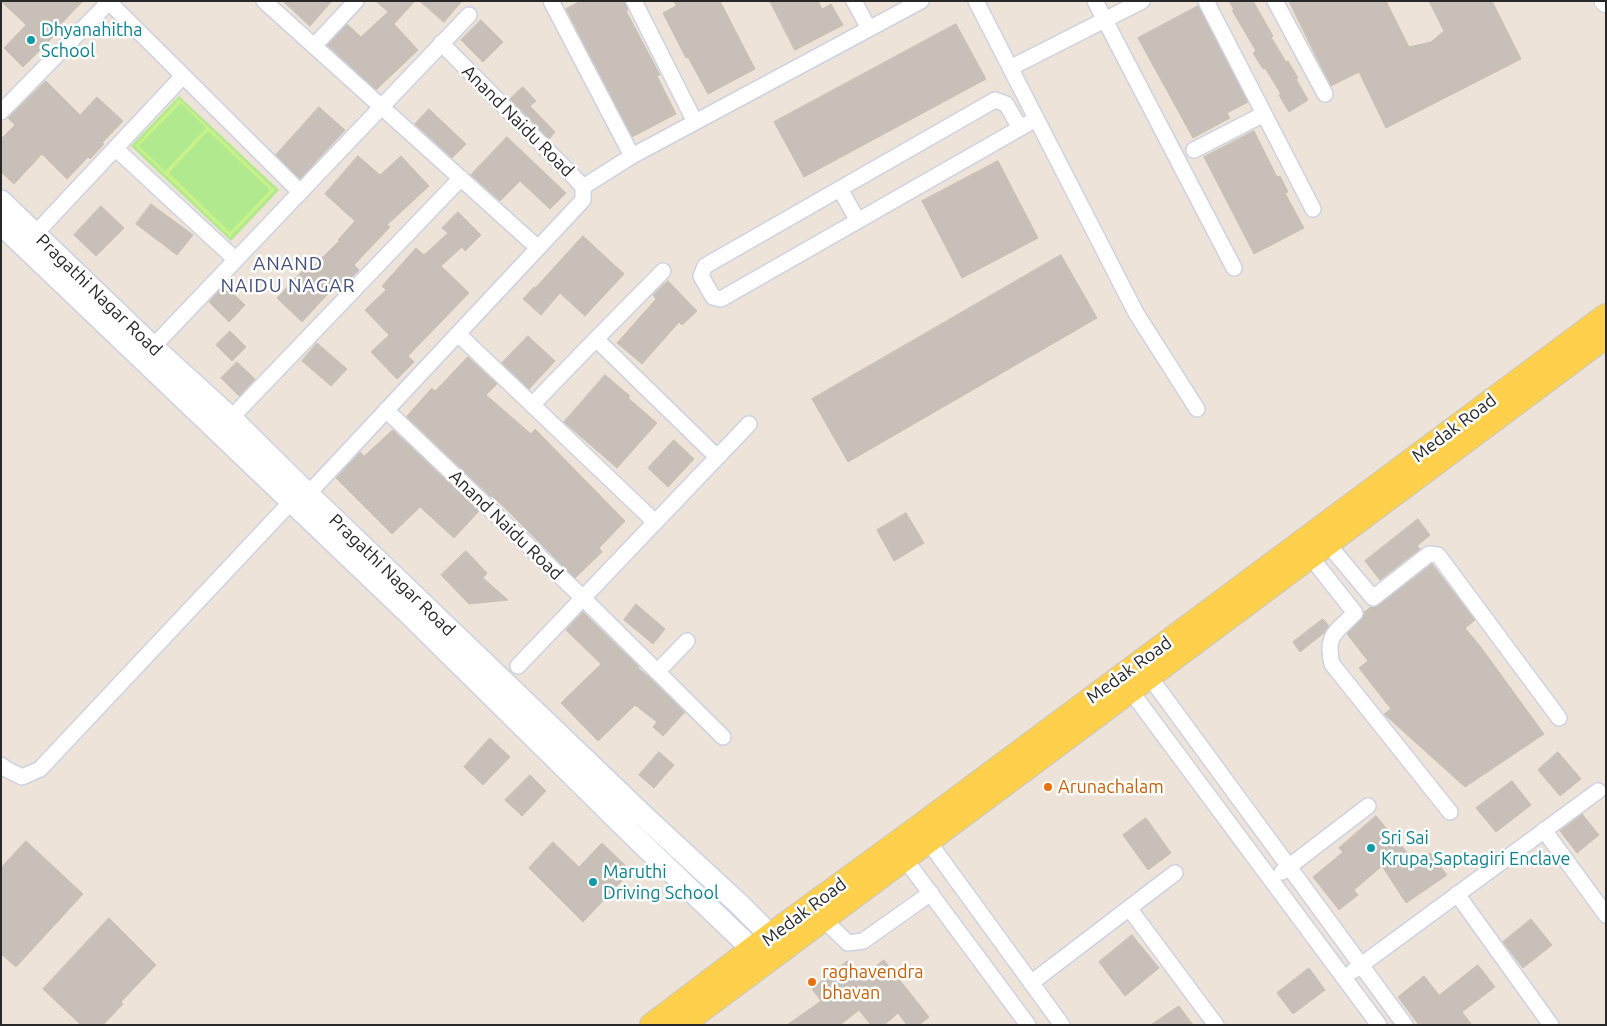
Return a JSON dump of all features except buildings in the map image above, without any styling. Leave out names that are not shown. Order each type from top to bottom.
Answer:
[{"type":"main road","name":"Pragathi Nagar Road","points":[[1,201],[35,234],[147,353],[231,418],[299,498],[406,611],[758,957]]},
{"type":"main road","name":"Pragathi Nagar Road","points":[[1,224],[147,353],[299,498],[777,942]]},
{"type":"main road","name":"Medak Road","points":[[777,942],[823,919],[1319,549],[1533,380],[1606,316]]},
{"type":"main road","name":"Medak Road","points":[[681,1025],[758,957],[922,824],[1533,380],[1606,336]]},
{"type":"main road","name":"Medak Road","points":[[652,1025],[758,957]]},
{"type":"street","points":[[264,1],[538,248]]},
{"type":"street","points":[[314,46],[356,1]]},
{"type":"street","points":[[634,1],[695,122]]},
{"type":"street","points":[[854,1],[869,29]]},
{"type":"street","points":[[582,187],[632,156],[921,1]]},
{"type":"street","points":[[976,1],[1136,313],[1197,409]]},
{"type":"street","points":[[1095,1],[1234,268]]},
{"type":"street","points":[[1010,68],[1142,1]]},
{"type":"street","points":[[1206,1],[1313,209]]},
{"type":"street","points":[[1275,1],[1325,94]]},
{"type":"street","points":[[1,112],[109,2],[300,192]]},
{"type":"street","points":[[558,4],[632,156]]},
{"type":"street","points":[[147,353],[469,14]]},
{"type":"street","name":"Anand Naidu Road","points":[[1,765],[22,777],[40,769],[299,498],[386,410],[583,200],[582,187],[442,43]]},
{"type":"street","points":[[35,234],[183,76]]},
{"type":"street","points":[[1020,128],[1006,104],[995,100],[705,266],[702,276],[705,283],[713,297],[721,299],[1036,119]]},
{"type":"street","points":[[1194,150],[1264,114]]},
{"type":"street","points":[[115,148],[236,260]]},
{"type":"street","points":[[231,418],[461,178]]},
{"type":"street","points":[[840,189],[858,221]]},
{"type":"street","points":[[532,405],[663,271]]},
{"type":"street","points":[[458,334],[655,522]]},
{"type":"street","points":[[596,339],[717,457]]},
{"type":"street","name":"Anand Naidu Road","points":[[386,410],[583,598],[723,737]]},
{"type":"street","points":[[518,666],[749,424]]},
{"type":"street","points":[[1319,549],[1373,598]]},
{"type":"street","points":[[1319,549],[1355,613]]},
{"type":"street","points":[[1450,812],[1332,664],[1329,650],[1332,635],[1355,613],[1429,554],[1438,555],[1559,718]]},
{"type":"street","points":[[657,672],[687,641]]},
{"type":"street","points":[[1149,676],[1405,1025]]},
{"type":"street","points":[[1130,690],[1379,1025]]},
{"type":"street","points":[[1344,978],[1598,790]]},
{"type":"street","points":[[1271,880],[1368,806]]},
{"type":"street","points":[[1544,830],[1606,914]]},
{"type":"street","points":[[928,842],[1062,1025]]},
{"type":"street","points":[[905,859],[1028,1025]]},
{"type":"street","points":[[1030,983],[1175,873]]},
{"type":"street","points":[[823,919],[848,943],[863,941],[931,893]]},
{"type":"street","points":[[1457,894],[1551,1025]]},
{"type":"street","points":[[1129,908],[1216,1025]]},
{"type":"street","points":[[959,931],[980,915]]},
{"type":"green space","points":[[179,96],[279,190],[231,241],[131,146]]},
{"type":"green space","points":[[179,99],[275,190],[230,237],[135,146]],"holes":[[[181,103],[206,128],[165,171],[139,146]],[[208,131],[270,190],[230,232],[169,173]]]},
{"type":"place","name":"Dhyanahitha School","points":[[31,40]]},
{"type":"place","name":"Arunachalam","points":[[1048,787]]},
{"type":"place","name":"Sri Sai Krupa,Saptagiri Enclave","points":[[1371,848]]},
{"type":"place","name":"Maruthi Driving School","points":[[593,882]]},
{"type":"place","name":"raghavendra bhavan","points":[[812,982]]},
{"type":"district","name":"ANAND NAIDU NAGAR","points":[[288,275]]}]
